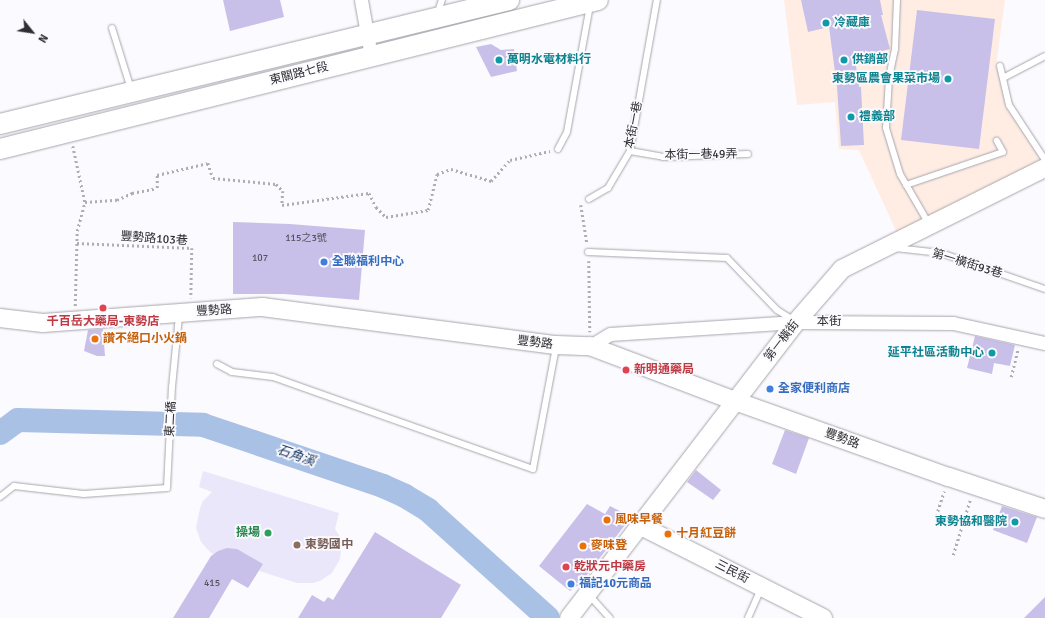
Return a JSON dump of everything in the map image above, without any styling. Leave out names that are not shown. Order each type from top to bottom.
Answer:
[{"type":"main road","name":"東關路七段","points":[[0,124],[367,35],[439,9],[509,0]]},
{"type":"main road","name":"東關路七段","points":[[0,149],[594,1]]},
{"type":"street","points":[[360,0],[371,56]]},
{"type":"street","name":"第一橫街","points":[[569,618],[796,322],[842,269],[1045,168]]},
{"type":"street","name":"豐勢路","points":[[0,318],[44,323],[262,307],[556,346],[590,346],[735,401],[949,477],[1045,509]]},
{"type":"street","name":"本街","points":[[590,346],[610,334],[796,322],[953,323],[1045,343]]},
{"type":"street","name":"三民街","points":[[641,526],[823,618]]},
{"type":"lane","name":"本街一巷","points":[[589,199],[608,188],[630,151],[657,0]]},
{"type":"lane","points":[[897,0],[895,49],[889,78],[886,128],[900,174],[930,226]]},
{"type":"lane","points":[[558,149],[567,132],[594,1]]},
{"type":"lane","points":[[112,28],[132,92]]},
{"type":"lane","points":[[1003,78],[1045,56]]},
{"type":"lane","points":[[1000,66],[1009,105],[1045,160]]},
{"type":"lane","points":[[906,185],[1003,152],[997,141]]},
{"type":"lane","name":"本街一巷49弄","points":[[630,151],[663,157],[748,154]]},
{"type":"lane","name":"第一橫街93巷","points":[[887,247],[941,253],[1045,290]]},
{"type":"lane","points":[[588,252],[728,258],[777,310],[796,322]]},
{"type":"lane","name":"東二橋","points":[[0,497],[14,486],[84,494],[166,488],[172,387],[185,313]]},
{"type":"lane","points":[[217,364],[232,372],[273,377],[533,469],[556,346]]},
{"type":"lane","points":[[748,618],[762,587]]},
{"type":"lane","points":[[588,594],[610,618]]},
{"type":"path","points":[[70,131],[85,202],[77,231],[75,321]]},
{"type":"path","points":[[85,202],[117,200],[132,192],[157,188],[157,175],[208,163],[213,178],[276,184],[283,191],[282,205],[369,193],[376,207],[386,217],[428,210],[437,174],[451,169],[491,181],[510,160],[558,149]]},
{"type":"path","points":[[589,199],[581,201],[588,252],[590,346]]},
{"type":"path","name":"豐勢路103巷","points":[[77,243],[192,248],[185,313]]},
{"type":"path","points":[[1011,377],[1021,338]]},
{"type":"path","points":[[936,516],[949,477]]},
{"type":"path","points":[[953,555],[975,485]]},
{"type":"shaded area","points":[[784,0],[1005,0],[996,66],[1041,163],[898,235],[859,150],[839,149],[835,102],[797,105]]},
{"type":"shaded area","points":[[203,471],[339,513],[335,529],[339,535],[341,551],[340,559],[332,573],[320,581],[313,583],[297,583],[222,559],[210,552],[201,542],[196,528],[203,501],[212,492],[199,487]]},
{"type":"building","points":[[223,0],[280,0],[284,17],[230,31]]},
{"type":"building","points":[[801,0],[880,0],[883,15],[881,15],[890,49],[855,58],[859,87],[861,87],[864,145],[841,146],[837,87],[829,27],[808,32]]},
{"type":"building","name":"東勢區農會果菜市場","points":[[917,10],[995,19],[979,149],[901,140]]},
{"type":"building","name":"萬明水電材料行","points":[[491,44],[501,50],[514,49],[517,71],[491,77],[476,47]]},
{"type":"building","points":[[233,222],[290,224],[365,230],[359,300],[284,294],[233,294]]},
{"type":"building","name":"讚不絕口小火鍋","points":[[103,329],[105,356],[97,356],[84,351],[88,330]]},
{"type":"building","name":"延平社區活動中心","points":[[975,336],[1015,345],[1010,366],[994,363],[992,374],[967,368]]},
{"type":"building","points":[[785,430],[809,438],[796,474],[772,464]]},
{"type":"building","points":[[696,470],[721,490],[713,500],[687,482]]},
{"type":"building","points":[[587,504],[605,514],[610,506],[631,517],[580,584],[570,591],[539,566]]},
{"type":"building","name":"東勢協和醫院","points":[[1002,506],[1037,517],[1027,543],[993,530]]},
{"type":"building","points":[[375,532],[461,585],[441,618],[298,618],[312,595],[324,602],[328,597],[333,600]]},
{"type":"building","points":[[227,548],[237,549],[263,564],[248,588],[232,579],[209,618],[173,618],[211,556],[218,551]]},
{"type":"building","points":[[1045,597],[1045,618],[1024,618]]},
{"type":"waterway","name":"石角溪","points":[[0,433],[18,420],[203,425],[383,486],[405,496],[428,510],[548,618]]},
{"type":"place","name":"冷藏庫","points":[[826,23]]},
{"type":"place","name":"萬明水電材料行","points":[[499,60]]},
{"type":"place","name":"供銷部","points":[[844,60]]},
{"type":"place","name":"東勢區農會果菜市場","points":[[948,79]]},
{"type":"place","name":"禮義部","points":[[851,117]]},
{"type":"place","name":"全聯福利中心","points":[[324,262]]},
{"type":"place","name":"千百岳大藥局-東勢店","points":[[103,308]]},
{"type":"place","name":"讚不絕口小火鍋","points":[[95,339]]},
{"type":"place","name":"延平社區活動中心","points":[[992,353]]},
{"type":"place","name":"新明通藥局","points":[[626,370]]},
{"type":"place","name":"全家便利商店","points":[[770,389]]},
{"type":"place","name":"風味早餐","points":[[607,520]]},
{"type":"place","name":"東勢協和醫院","points":[[1015,522]]},
{"type":"place","name":"操場","points":[[268,533]]},
{"type":"place","name":"十月紅豆餅","points":[[668,534]]},
{"type":"place","name":"東勢國中","points":[[297,545]]},
{"type":"place","name":"麥味登","points":[[583,546]]},
{"type":"place","name":"乾狀元中藥房","points":[[566,567]]},
{"type":"place","name":"福記10元商品","points":[[571,584]]}]
